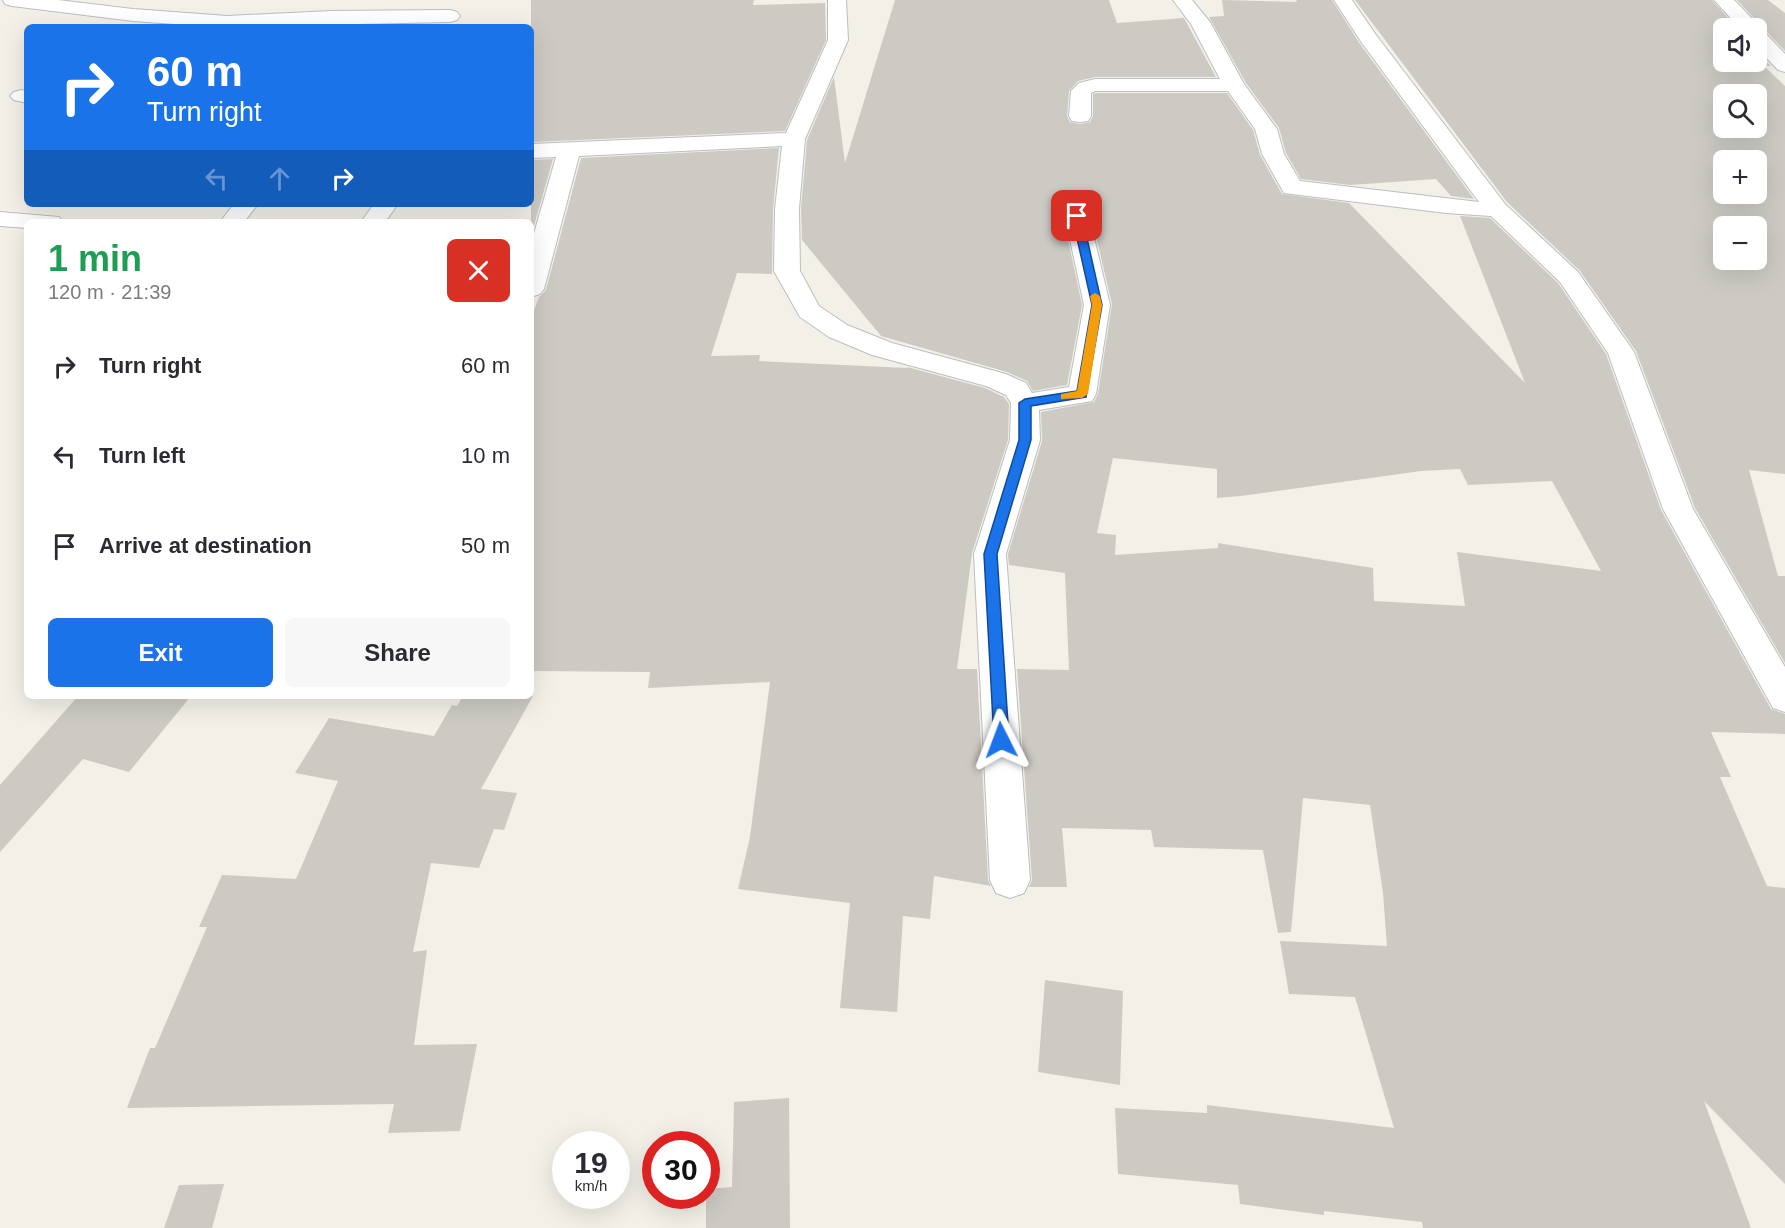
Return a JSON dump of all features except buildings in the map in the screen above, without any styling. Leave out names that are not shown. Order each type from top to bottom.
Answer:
[{"type":"street","points":[[12,0],[133,15],[228,22],[450,14]]},
{"type":"street","points":[[837,0],[838,40],[794,139],[787,208],[787,271],[809,311],[838,331],[882,349],[996,380],[1016,389],[1025,403],[1025,440],[990,554],[1010,880]]},
{"type":"street","points":[[1182,0],[1200,22],[1234,86],[1266,129],[1273,154],[1292,188],[1330,188],[1428,206],[1497,209]]},
{"type":"street","points":[[1343,0],[1369,39],[1497,209],[1569,277],[1621,352],[1678,509],[1785,698]]},
{"type":"street","points":[[1723,0],[1741,18]]},
{"type":"street","points":[[1767,47],[1785,66]]},
{"type":"street","points":[[1080,116],[1081,91],[1095,85],[1234,86]]},
{"type":"street","points":[[534,151],[794,139]]},
{"type":"street","points":[[534,278],[569,150]]},
{"type":"street","points":[[234,219],[244,207]]},
{"type":"street","points":[[375,219],[385,207]]},
{"type":"street","points":[[1025,403],[1082,394],[1097,305],[1077,216]]},
{"type":"street","points":[[0,219],[24,220]]},
{"type":"slow traffic","points":[[1066,397],[1082,394],[1097,305],[1095,296]]},
{"type":"route","points":[[1001,740],[990,554],[1025,440],[1025,403],[1082,394],[1097,305],[1077,216]]}]
